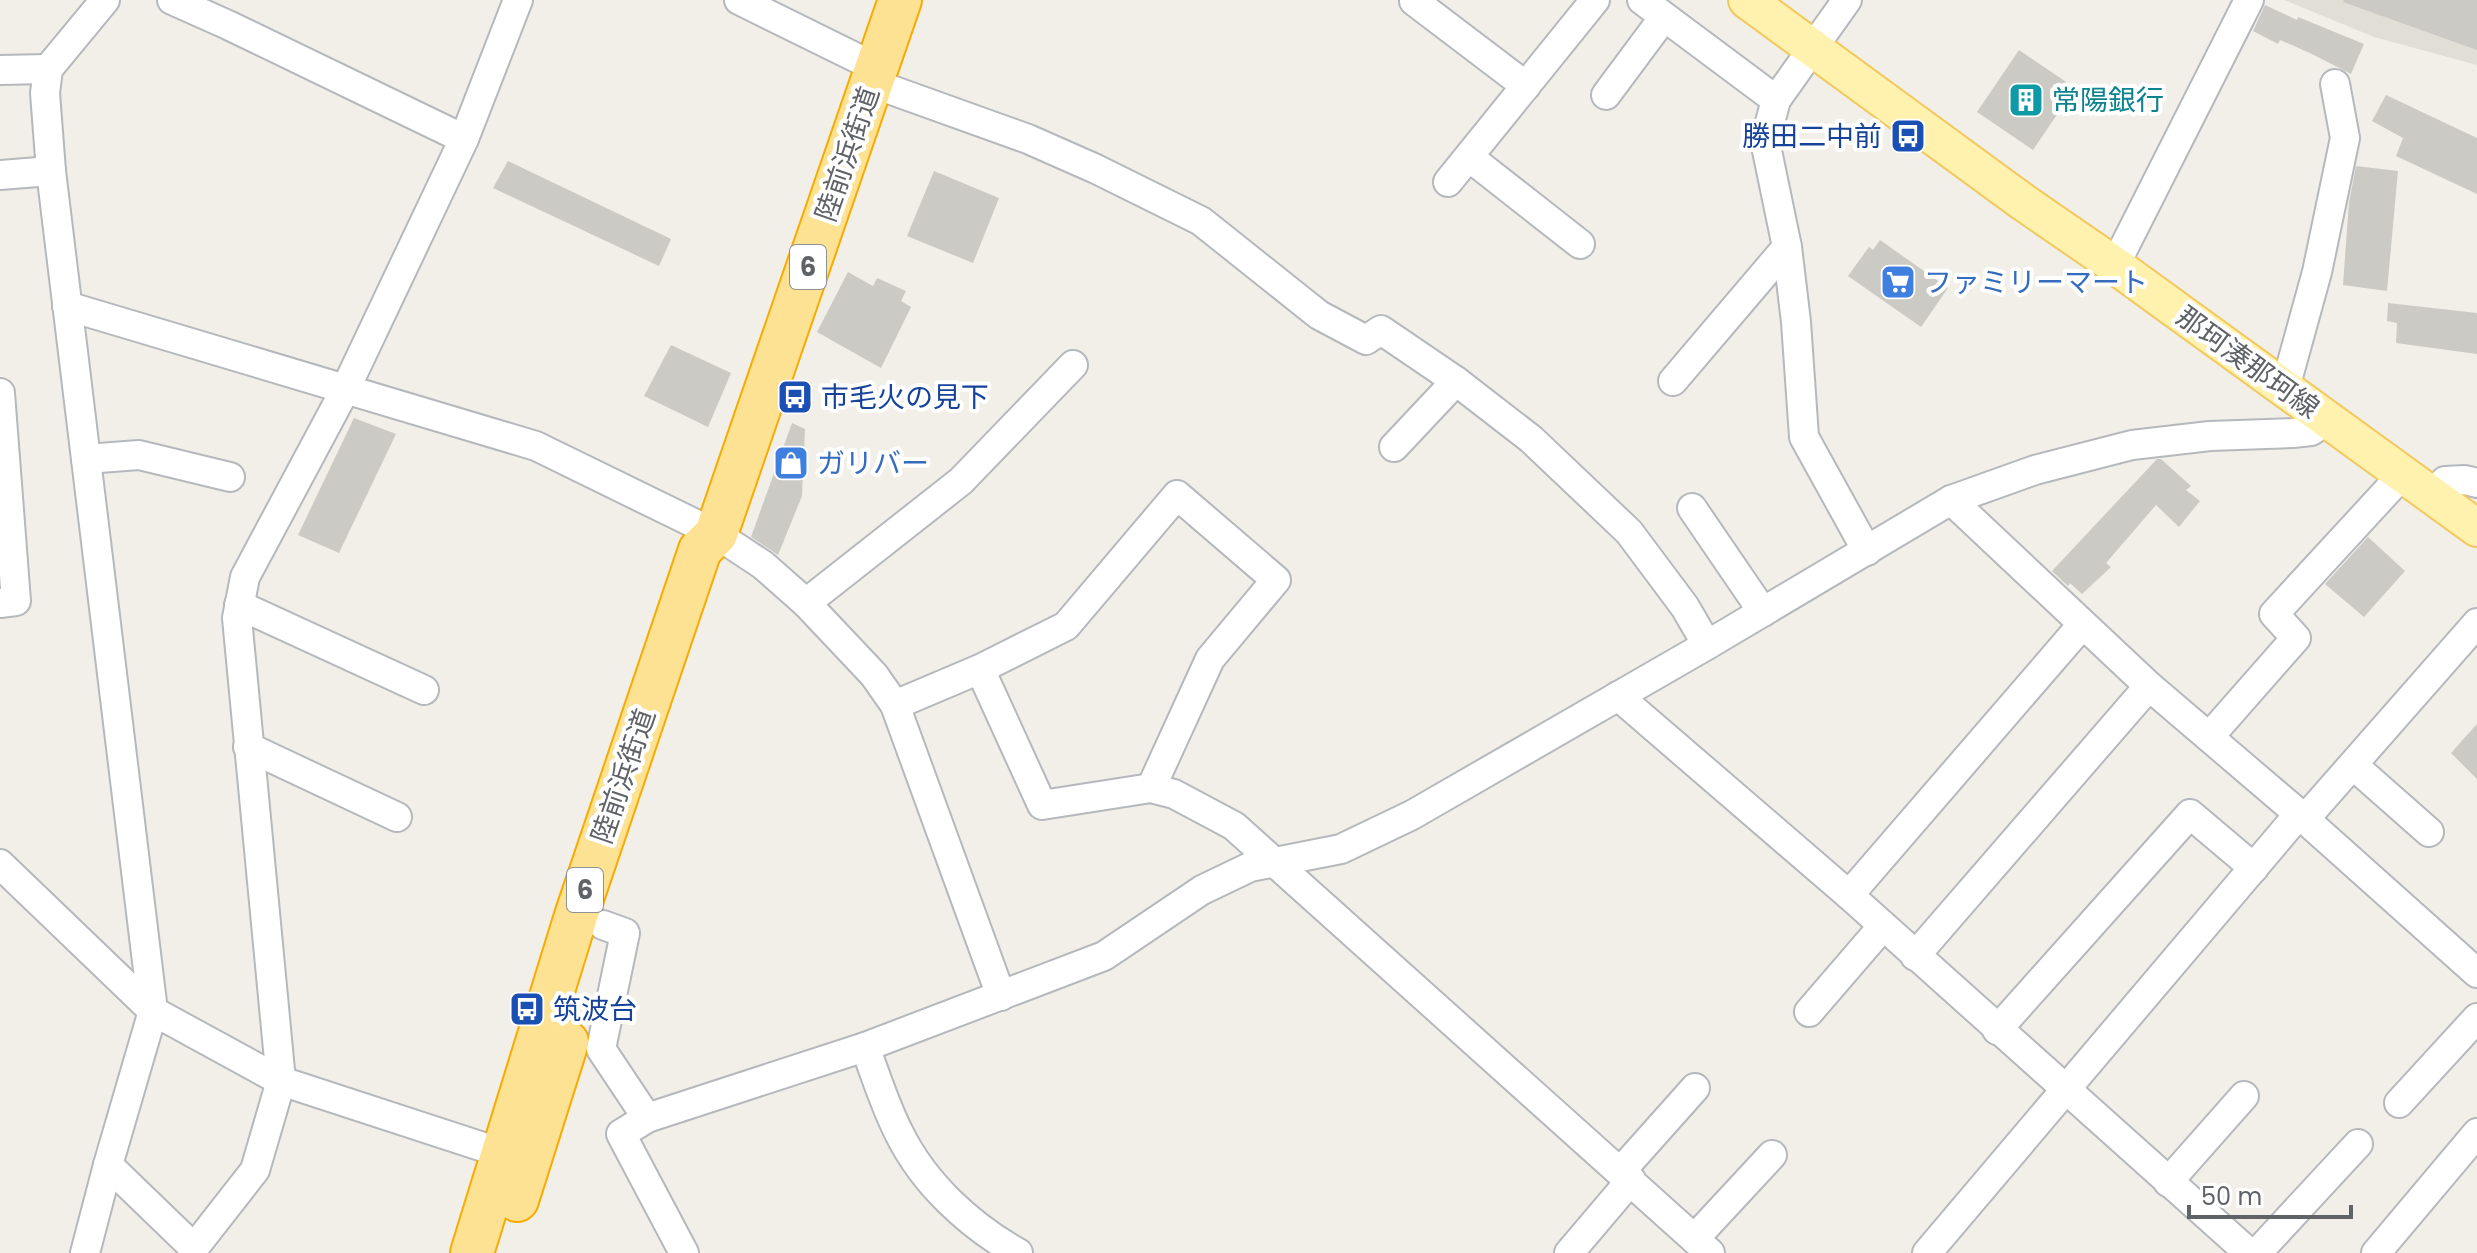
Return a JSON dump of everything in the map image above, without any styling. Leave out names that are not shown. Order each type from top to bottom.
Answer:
[{"type":"highway","name":"陸前浜街道","points":[[501,1253],[515,1158],[576,916],[700,550],[716,534],[900,0]]},
{"type":"highway","name":"陸前浜街道","points":[[472,1253],[515,1158],[603,925],[722,558],[716,534]]},
{"type":"main road","name":"那珂湊那珂線","points":[[1747,0],[2477,528]]},
{"type":"street","points":[[87,1251],[108,1165],[153,1011],[51,171],[45,93],[48,69],[105,0]]},
{"type":"street","points":[[172,0],[464,139]]},
{"type":"street","points":[[108,1165],[194,1248],[255,1170],[281,1081],[237,618],[245,577],[345,390],[464,139],[518,0]]},
{"type":"street","points":[[739,0],[874,76],[1096,169],[1201,221],[1319,315],[1366,340],[1381,330],[1456,381],[1531,439],[1629,532],[1685,607],[1707,645]]},
{"type":"street","points":[[1448,182],[1595,0]]},
{"type":"street","points":[[1847,0],[1776,100],[1765,141],[1787,247],[1804,437],[1867,551]]},
{"type":"street","points":[[2115,265],[2249,0]]},
{"type":"street","points":[[1414,1],[1526,86]]},
{"type":"street","points":[[1606,95],[1653,8],[1776,100]]},
{"type":"street","points":[[0,70],[48,69]]},
{"type":"street","points":[[2285,388],[2317,272],[2345,138],[2335,84]]},
{"type":"street","points":[[1469,157],[1580,244]]},
{"type":"street","points":[[0,175],[51,171]]},
{"type":"street","points":[[1673,381],[1787,247]]},
{"type":"street","points":[[67,306],[536,446],[716,534],[763,565],[806,603],[874,675],[895,705],[1001,996]]},
{"type":"street","points":[[806,603],[961,481],[1073,365]]},
{"type":"street","points":[[1394,447],[1456,381]]},
{"type":"street","points":[[0,393],[4,502],[16,601],[0,603]]},
{"type":"street","points":[[684,1253],[621,1134],[647,1118],[865,1047],[1104,956],[1202,890],[1250,867],[1341,849],[1412,815],[1951,500],[2035,470],[2132,445],[2210,436],[2311,431],[2328,420]]},
{"type":"street","points":[[86,459],[139,455],[230,477]]},
{"type":"street","points":[[2209,737],[2296,638],[2274,614],[2402,475]]},
{"type":"street","points":[[2432,496],[2445,481],[2477,483]]},
{"type":"street","points":[[895,705],[980,669],[1066,626],[1177,495],[1276,580],[1210,659],[1151,788]]},
{"type":"street","points":[[1951,500],[2149,686],[2477,973]]},
{"type":"street","points":[[1692,508],[1763,612]]},
{"type":"street","points":[[239,605],[424,690]]},
{"type":"street","points":[[1927,1253],[2254,868],[2353,765],[2477,623]]},
{"type":"street","points":[[1849,895],[2082,625]]},
{"type":"street","points":[[980,669],[1042,805],[1151,788],[1174,794],[1234,826],[1702,1245],[1772,1155]]},
{"type":"street","points":[[1915,956],[2149,686]]},
{"type":"street","points":[[1618,696],[1849,895],[2249,1253]]},
{"type":"street","points":[[248,747],[397,817]]},
{"type":"street","points":[[2353,765],[2429,832]]},
{"type":"street","points":[[1997,1030],[2190,814],[2254,868]]},
{"type":"street","points":[[0,864],[153,1011],[281,1081],[515,1158]]},
{"type":"street","points":[[603,925],[625,933],[601,1049],[647,1118]]},
{"type":"street","points":[[1809,1012],[1883,926]]},
{"type":"street","points":[[2399,1103],[2477,1018]]},
{"type":"street","points":[[865,1047],[897,1131],[911,1156],[940,1192],[985,1234],[1018,1253]]},
{"type":"street","points":[[1569,1253],[1695,1088]]},
{"type":"street","points":[[2168,1182],[2244,1096]]},
{"type":"street","points":[[2376,1253],[2477,1133]]},
{"type":"street","points":[[2257,1253],[2358,1144]]},
{"type":"shaded area","points":[[2284,0],[2477,0],[2477,65],[2374,37]]},
{"type":"building","points":[[2477,0],[2477,50],[2343,2]]},
{"type":"building","points":[[2265,5],[2364,44],[2351,74],[2310,53],[2280,40],[2278,44],[2253,31]]},
{"type":"building","name":"常陽銀行","points":[[2019,50],[2075,88],[2033,150],[1977,112]]},
{"type":"building","points":[[2386,95],[2477,138],[2477,194],[2396,156],[2403,138],[2372,121]]},
{"type":"building","points":[[508,161],[671,239],[659,266],[493,188]]},
{"type":"building","points":[[2356,166],[2398,171],[2387,291],[2343,285],[2349,202]]},
{"type":"building","points":[[934,171],[999,198],[973,263],[907,236]]},
{"type":"building","name":"ファミリーマート","points":[[1880,240],[1948,288],[1921,327],[1848,276],[1869,247],[1873,250]]},
{"type":"building","points":[[848,272],[873,286],[877,278],[906,291],[901,301],[911,307],[881,368],[817,332]]},
{"type":"building","points":[[2388,303],[2477,313],[2477,354],[2396,343],[2397,323],[2387,321]]},
{"type":"building","points":[[671,345],[731,373],[708,427],[644,396]]},
{"type":"building","points":[[354,418],[396,434],[339,553],[298,535]]},
{"type":"building","name":"ガリバー","points":[[792,423],[805,429],[802,496],[778,555],[751,537]]},
{"type":"building","points":[[2157,459],[2161,459],[2191,486],[2186,490],[2200,501],[2179,527],[2156,505],[2106,563],[2111,567],[2082,594],[2070,583],[2068,586],[2052,571]]},
{"type":"building","points":[[2368,537],[2405,571],[2364,617],[2325,584]]},
{"type":"building","points":[[2477,724],[2477,779],[2451,753]]},
{"type":"place","name":"常陽銀行","points":[[2026,100]]},
{"type":"place","name":"勝田二中前","points":[[1908,136]]},
{"type":"place","name":"ファミリーマート","points":[[1898,282]]},
{"type":"place","name":"市毛火の見下","points":[[795,397]]},
{"type":"place","name":"ガリバー","points":[[791,463]]},
{"type":"place","name":"筑波台","points":[[527,1009]]}]
